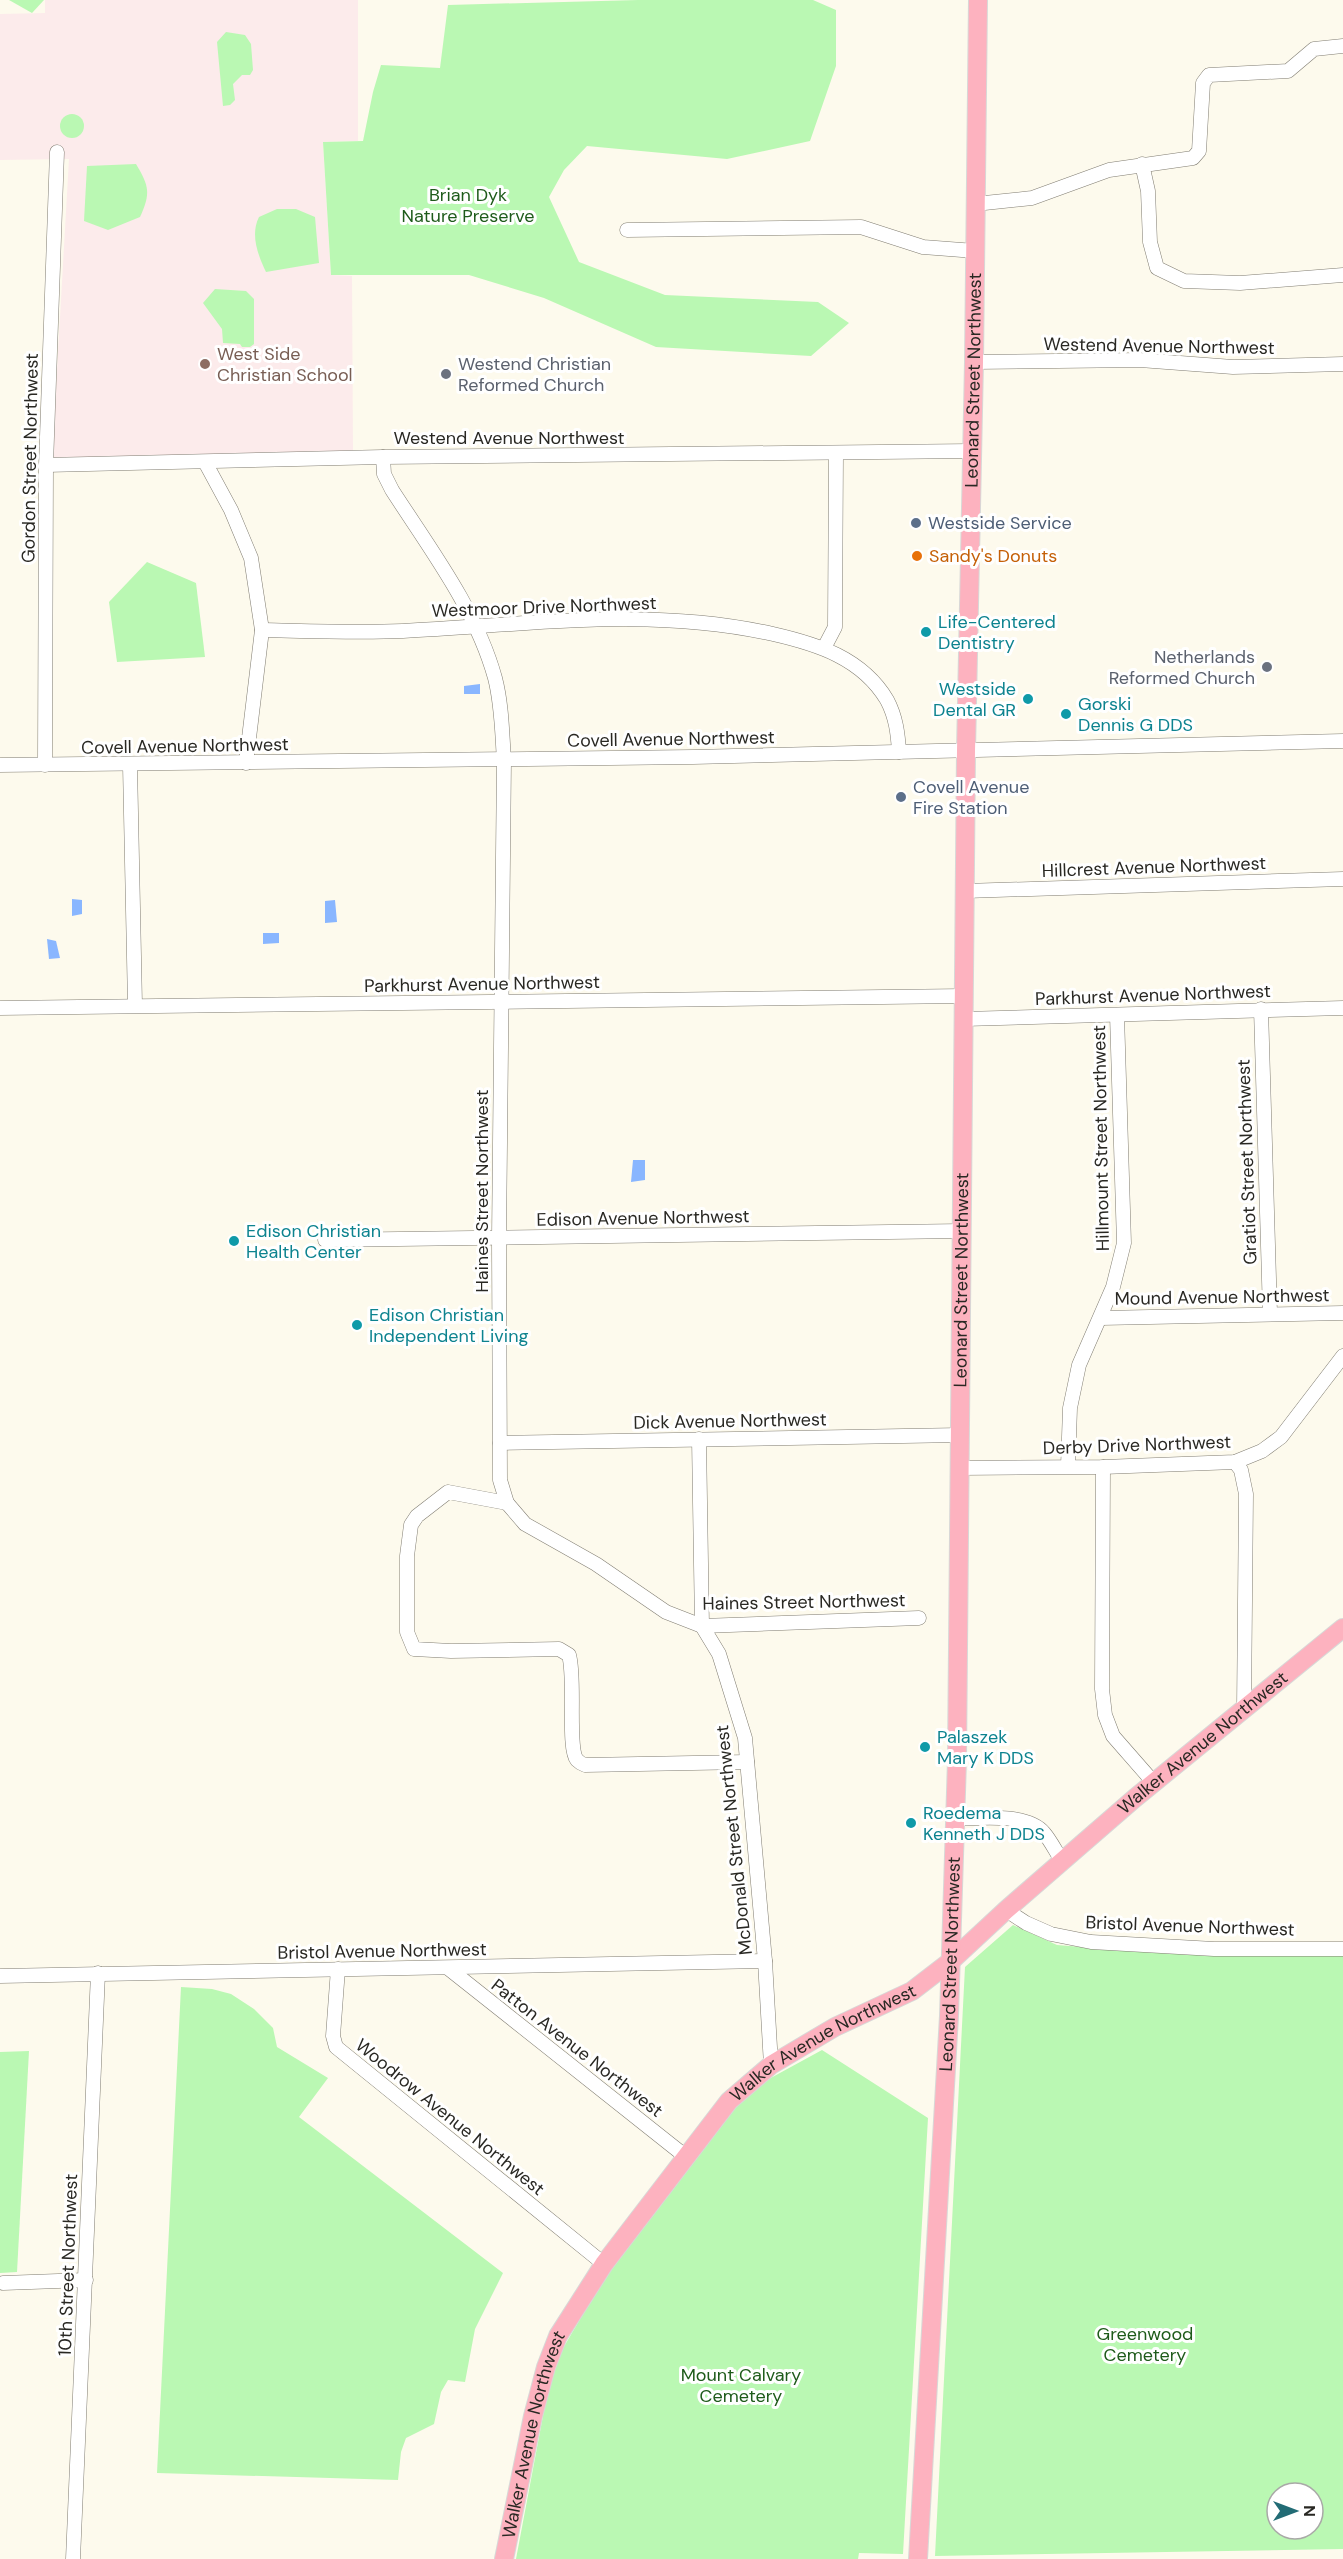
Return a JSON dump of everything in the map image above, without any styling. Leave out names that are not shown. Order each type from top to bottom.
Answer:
[{"type":"main road","name":"Leonard Street Northwest","points":[[918,2559],[951,1961],[956,1819],[966,751],[978,0]]},
{"type":"main road","name":"Walker Avenue Northwest","points":[[504,2559],[532,2416],[546,2367],[558,2336],[604,2264],[729,2101],[771,2066],[835,2027],[912,1991],[951,1961],[1135,1798],[1155,1784],[1343,1628]]},
{"type":"street","points":[[975,204],[1032,198],[1109,170],[1193,158],[1199,151],[1203,83],[1209,75],[1287,71],[1314,50],[1343,46]]},
{"type":"street","name":"Gordon Street Northwest","points":[[45,765],[46,465],[57,152]]},
{"type":"street","points":[[1142,164],[1148,191],[1150,242],[1157,268],[1184,281],[1240,283],[1343,275]]},
{"type":"street","points":[[627,230],[861,227],[923,247],[975,251]]},
{"type":"street","name":"Westend Avenue Northwest","points":[[974,362],[1140,360],[1233,367],[1343,364]]},
{"type":"street","name":"Westend Avenue Northwest","points":[[46,465],[383,457],[972,451]]},
{"type":"street","points":[[824,648],[835,627],[836,453]]},
{"type":"street","name":"Haines Street Northwest","points":[[383,457],[384,474],[392,490],[461,599],[474,626],[495,678],[501,713],[504,760],[499,1239],[500,1480],[507,1503],[511,1511],[525,1524],[596,1564],[666,1612],[702,1626],[919,1618]]},
{"type":"street","points":[[205,462],[231,510],[251,558],[262,630],[246,762]]},
{"type":"street","name":"Westmoor Drive Northwest","points":[[262,630],[402,631],[642,618],[745,628],[824,648],[862,672],[886,699],[897,726],[899,753]]},
{"type":"street","name":"Covell Avenue Northwest","points":[[0,765],[899,753],[1343,741]]},
{"type":"street","points":[[130,765],[135,1005]]},
{"type":"street","name":"Hillcrest Avenue Northwest","points":[[965,891],[1343,879]]},
{"type":"street","name":"Parkhurst Avenue Northwest","points":[[0,1008],[964,996]]},
{"type":"street","name":"Parkhurst Avenue Northwest","points":[[964,1019],[1343,1008]]},
{"type":"street","name":"Gratiot Street Northwest","points":[[1261,1009],[1270,1313]]},
{"type":"street","name":"Hillmount Street Northwest","points":[[1068,1466],[1070,1408],[1079,1365],[1113,1287],[1124,1243],[1117,1015]]},
{"type":"street","name":"Edison Avenue Northwest","points":[[325,1240],[962,1231]]},
{"type":"street","name":"Mound Avenue Northwest","points":[[1101,1318],[1343,1313]]},
{"type":"street","name":"Derby Drive Northwest","points":[[959,1468],[1103,1467],[1235,1462],[1262,1451],[1281,1437],[1343,1356]]},
{"type":"street","name":"Dick Avenue Northwest","points":[[500,1443],[960,1435]]},
{"type":"street","points":[[699,1439],[702,1626]]},
{"type":"street","points":[[1235,1462],[1241,1470],[1246,1494],[1244,1710]]},
{"type":"street","points":[[1103,1467],[1102,1689],[1105,1715],[1113,1736],[1155,1784]]},
{"type":"street","points":[[507,1503],[448,1492],[417,1515],[411,1525],[407,1556],[407,1632],[414,1649],[452,1652],[559,1649],[569,1655],[574,1687],[573,1749],[577,1760],[585,1766],[747,1762]]},
{"type":"street","name":"McDonald Street Northwest","points":[[702,1626],[719,1654],[745,1738],[765,1961],[771,2066]]},
{"type":"street","points":[[956,1819],[997,1818],[1032,1823],[1043,1832],[1062,1862]]},
{"type":"street","name":"Bristol Avenue Northwest","points":[[1006,1910],[1026,1923],[1051,1934],[1091,1942],[1214,1949],[1343,1948]]},
{"type":"street","name":"Bristol Avenue Northwest","points":[[0,1976],[765,1961]]},
{"type":"street","name":"Patton Avenue Northwest","points":[[448,1968],[685,2156]]},
{"type":"street","name":"Woodrow Avenue Northwest","points":[[338,1969],[333,2036],[336,2047],[604,2264]]},
{"type":"street","name":"10th Street Northwest","points":[[73,2559],[98,1973]]},
{"type":"street","points":[[3,2283],[86,2280]]},
{"type":"shaded area","name":"West Side Christian School","points":[[45,0],[358,0],[358,141],[323,142],[331,275],[352,276],[353,452],[52,458],[69,159],[0,160],[0,14],[45,13]]},
{"type":"green space","points":[[9,0],[44,0],[32,13]]},
{"type":"green space","name":"Brian Dyk Nature Preserve","points":[[638,0],[813,0],[836,10],[836,66],[810,141],[727,159],[587,146],[564,170],[549,197],[579,262],[665,295],[818,302],[849,323],[811,356],[656,347],[544,298],[469,275],[331,275],[323,142],[363,141],[381,65],[440,68],[448,5]]},
{"type":"green space","points":[[226,32],[245,35],[251,44],[253,70],[250,75],[242,75],[233,84],[235,100],[230,105],[223,106],[217,42]]},
{"type":"green space","points":[[72,114],[77,115],[83,121],[83,131],[77,137],[72,138],[67,137],[61,131],[60,126],[61,121],[67,115]]},
{"type":"green space","points":[[136,164],[144,178],[147,190],[146,202],[140,217],[108,230],[84,221],[87,166]]},
{"type":"green space","points":[[277,209],[296,209],[315,217],[319,263],[266,272],[255,238],[256,224],[259,217]]},
{"type":"green space","points":[[215,289],[246,291],[254,299],[254,344],[250,347],[223,343],[222,329],[203,303]]},
{"type":"green space","points":[[147,562],[196,583],[205,657],[117,662],[109,602]]},
{"type":"green space","name":"Greenwood Cemetery","points":[[1013,1925],[1057,1945],[1119,1950],[1343,1948],[1343,2549],[935,2556],[965,1967]]},
{"type":"green space","points":[[181,1987],[212,1989],[231,1994],[254,2009],[273,2028],[277,2047],[328,2078],[299,2117],[503,2273],[475,2329],[465,2382],[448,2380],[441,2392],[434,2424],[406,2438],[401,2452],[398,2480],[157,2473]]},
{"type":"green space","name":"Mount Calvary Cemetery","points":[[822,2050],[928,2118],[903,2554],[859,2553],[858,2559],[516,2559],[549,2384],[562,2350],[600,2285],[723,2118],[758,2085]]},
{"type":"green space","points":[[29,2051],[17,2272],[0,2273],[0,2052]]},
{"type":"water","points":[[480,684],[480,694],[464,694],[464,686]]},
{"type":"water","points":[[72,899],[82,900],[82,914],[72,916]]},
{"type":"water","points":[[335,900],[337,922],[325,923],[325,901]]},
{"type":"water","points":[[263,933],[279,933],[279,943],[263,944]]},
{"type":"water","points":[[47,939],[56,941],[60,958],[49,959]]},
{"type":"water","points":[[633,1160],[645,1160],[645,1180],[631,1182]]},
{"type":"place","name":"West Side Christian School","points":[[205,364]]},
{"type":"place","name":"Westend Christian Reformed Church","points":[[446,374]]},
{"type":"place","name":"Westside Service","points":[[916,523]]},
{"type":"place","name":"Sandy's Donuts","points":[[917,556]]},
{"type":"place","name":"Life-Centered Dentistry","points":[[926,632]]},
{"type":"place","name":"Netherlands Reformed Church","points":[[1267,667]]},
{"type":"place","name":"Westside Dental GR","points":[[1028,699]]},
{"type":"place","name":"Gorski Dennis G DDS","points":[[1066,714]]},
{"type":"place","name":"Covell Avenue Fire Station","points":[[901,797]]},
{"type":"place","name":"Edison Christian Health Center","points":[[234,1241]]},
{"type":"place","name":"Edison Christian Independent Living","points":[[357,1325]]},
{"type":"place","name":"Palaszek Mary K DDS","points":[[925,1747]]},
{"type":"place","name":"Roedema Kenneth J DDS","points":[[911,1823]]}]
